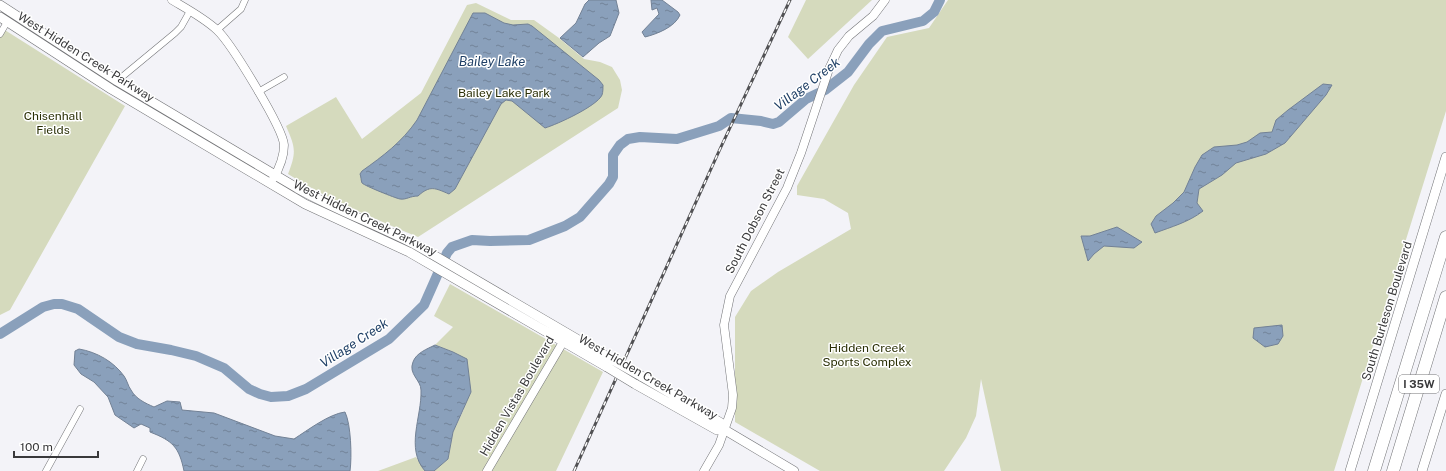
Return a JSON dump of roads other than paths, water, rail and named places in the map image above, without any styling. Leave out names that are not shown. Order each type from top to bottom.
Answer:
[{"type":"highway","name":"I 35W","points":[[1374,471],[1446,237]]},
{"type":"highway","name":"I 35W","points":[[1392,471],[1446,297]]},
{"type":"main road","name":"West Hidden Creek Parkway","points":[[0,5],[117,81],[322,202],[374,224],[418,246],[568,333],[609,363],[638,380],[721,423],[725,430],[794,471]]},
{"type":"main road","points":[[4,20],[12,13]]},
{"type":"main road","name":"West Hidden Creek Parkway","points":[[4,20],[112,89],[322,213],[409,252],[563,342],[609,363]]},
{"type":"main road","name":"South Burleson Boulevard","points":[[1350,471],[1446,157]]},
{"type":"main road","points":[[1422,471],[1446,394]]},
{"type":"street","points":[[172,0],[217,30],[225,38],[278,127],[284,144],[283,156],[276,175],[270,183]]},
{"type":"street","points":[[217,30],[241,9],[245,0]]},
{"type":"street","name":"South Dobson Street","points":[[704,471],[725,430],[733,402],[724,325],[730,296],[787,188],[801,153],[828,69],[838,50],[849,36],[872,16],[885,0]]},
{"type":"street","points":[[117,81],[175,33],[181,27],[190,11]]},
{"type":"street","points":[[0,34],[4,20]]},
{"type":"street","points":[[258,92],[284,77]]},
{"type":"street","name":"Hidden Vistas Boulevard","points":[[487,471],[568,333]]},
{"type":"street","points":[[46,471],[80,409]]},
{"type":"street","points":[[137,471],[143,459]]},
{"type":"water","points":[[589,0],[616,0],[619,13],[610,36],[599,43],[583,57],[560,38],[576,23],[585,4]]},
{"type":"water","points":[[651,0],[662,0],[680,15],[678,19],[670,26],[660,32],[645,37],[642,32],[659,14],[657,8],[652,10]]},
{"type":"water","name":"Bailey Lake","points":[[473,13],[485,13],[504,23],[513,25],[528,24],[532,26],[599,80],[603,85],[602,95],[593,104],[585,109],[559,123],[545,128],[512,101],[506,100],[501,104],[455,189],[449,194],[436,189],[429,189],[418,196],[400,199],[364,185],[360,174],[362,171],[399,142],[417,120]]},
{"type":"water","points":[[1323,84],[1332,85],[1326,95],[1285,143],[1266,154],[1236,163],[1222,175],[1199,189],[1197,203],[1203,211],[1186,221],[1155,233],[1151,224],[1156,216],[1184,192],[1202,155],[1214,147],[1237,145],[1247,142],[1260,133],[1272,132],[1276,120]]},
{"type":"water","points":[[1117,227],[1142,242],[1134,248],[1104,246],[1088,261],[1081,236],[1090,236]]},
{"type":"water","points":[[1282,325],[1283,336],[1278,344],[1265,347],[1253,338],[1254,328]]},
{"type":"water","points":[[435,345],[467,359],[471,392],[453,432],[448,459],[434,471],[425,471],[419,462],[416,452],[415,442],[421,390],[413,373],[412,366],[414,359],[419,354]]},
{"type":"water","points":[[79,349],[99,355],[110,362],[124,376],[135,396],[154,407],[167,401],[180,402],[182,410],[214,413],[275,436],[294,439],[326,419],[345,412],[349,424],[351,458],[350,471],[184,471],[180,456],[170,442],[150,432],[150,428],[141,424],[134,428],[115,415],[108,397],[94,382],[81,374],[74,365],[75,351]]},
{"type":"waterway","name":"Village Creek","points":[[0,334],[43,307],[54,304],[62,304],[78,309],[119,337],[137,344],[196,356],[224,368],[249,389],[260,394],[271,397],[288,396],[306,389],[389,339],[424,305],[447,253],[452,247],[472,240],[529,240],[565,226],[580,217],[609,184],[613,177],[613,155],[620,145],[628,139],[640,137],[677,139],[719,126],[731,118],[761,121],[773,124],[779,122],[806,99],[825,90],[848,72],[869,44],[882,31],[923,21],[934,12],[940,0]]},
{"type":"railway","points":[[574,471],[720,149],[790,0]]},
{"type":"park label","name":"Bailey Lake Park","points":[[504,93]]},
{"type":"park label","name":"Chisenhall Fields","points":[[53,123]]},
{"type":"park label","name":"Hidden Creek Sports Complex","points":[[867,355]]}]
